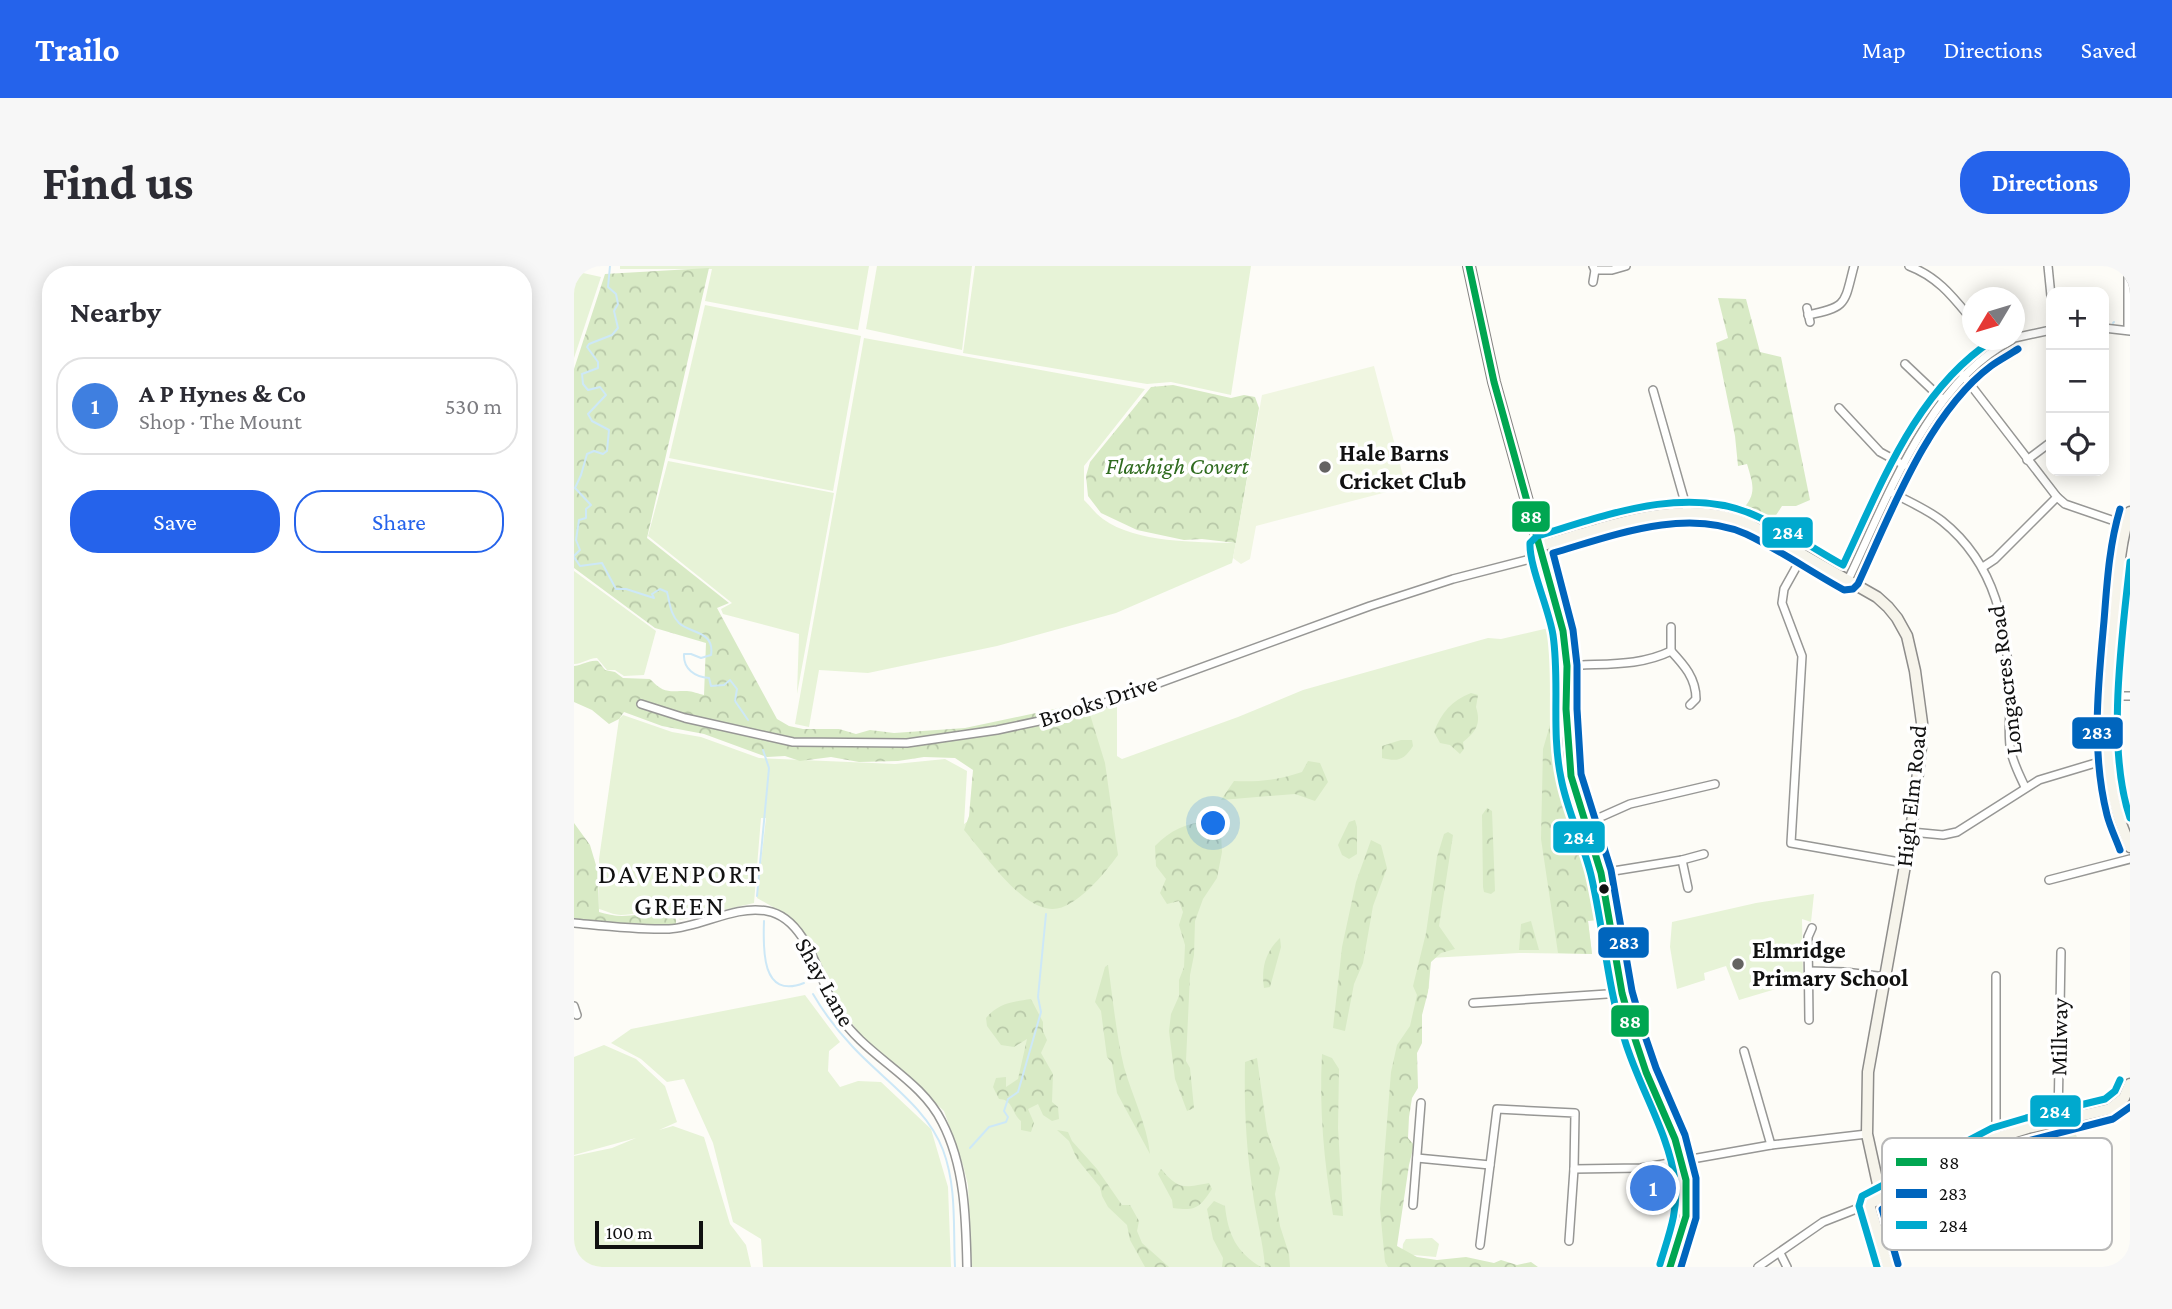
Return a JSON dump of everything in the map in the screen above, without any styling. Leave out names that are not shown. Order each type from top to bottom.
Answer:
[{"type":"main road","points":[[1469,266],[1494,382],[1563,631],[1567,666],[1567,750],[1576,797],[1601,873],[1622,993],[1646,1072],[1675,1139],[1686,1180],[1686,1216],[1671,1267]]},
{"type":"street","points":[[1592,282],[1594,268],[1612,270],[1626,266]]},
{"type":"street","points":[[1808,315],[1841,306],[1846,298],[1854,266]]},
{"type":"street","points":[[1909,266],[1926,272],[1938,281],[1962,309]]},
{"type":"street","points":[[2048,266],[2050,287]]},
{"type":"street","points":[[2109,329],[2129,331],[2128,266]]},
{"type":"street","points":[[2025,336],[2046,331]]},
{"type":"street","points":[[1848,580],[1904,465],[1943,400],[1963,375],[1993,350]]},
{"type":"street","points":[[1905,364],[1943,400]]},
{"type":"street","points":[[1963,375],[2057,497],[2065,504],[2126,525]]},
{"type":"street","points":[[1654,390],[1688,513]]},
{"type":"street","points":[[1839,408],[1880,452],[1904,465]]},
{"type":"street","points":[[2027,460],[2046,446]]},
{"type":"street","name":"Longacres Road","points":[[1891,492],[1941,520],[1983,566],[1994,593],[2004,631],[2009,677],[2011,752],[2025,787]]},
{"type":"street","points":[[1983,566],[1995,559],[2057,497]]},
{"type":"street","points":[[2130,512],[2119,559],[2108,696],[2109,759],[2117,813],[2130,847]]},
{"type":"street","name":"High Elm Road","points":[[1541,551],[1630,521],[1688,513],[1731,517],[1749,524],[1848,580],[1888,607],[1897,618],[1909,641],[1922,723],[1911,832],[1868,1072],[1867,1135],[1881,1198]]},
{"type":"street","name":"Brooks Drive","points":[[641,704],[685,718],[793,742],[907,743],[997,730],[1077,712],[1370,606],[1541,551]]},
{"type":"street","points":[[1803,555],[1784,589],[1782,603],[1802,656],[1791,843],[1905,863]]},
{"type":"street","points":[[2118,584],[2130,586]]},
{"type":"street","points":[[1671,626],[1671,651],[1687,668],[1692,680],[1696,699],[1690,705]]},
{"type":"street","points":[[1567,666],[1632,664],[1655,659],[1671,651]]},
{"type":"street","points":[[2108,696],[2130,696]]},
{"type":"street","points":[[1911,832],[1943,835],[1957,832],[2025,787],[2057,774],[2109,759]]},
{"type":"street","points":[[1586,824],[1630,804],[1715,785]]},
{"type":"street","points":[[1601,873],[1704,854]]},
{"type":"street","points":[[2049,880],[2130,859]]},
{"type":"street","points":[[1682,860],[1688,888]]},
{"type":"street","name":"Shay Lane","points":[[574,923],[670,929],[744,911],[769,911],[783,917],[807,942],[837,1011],[859,1040],[912,1085],[934,1107],[944,1124],[963,1190],[967,1267]]},
{"type":"street","points":[[1809,1020],[1808,937],[1812,928]]},
{"type":"street","name":"Millway","points":[[2058,1121],[2061,952]]},
{"type":"street","points":[[1809,971],[1886,977]]},
{"type":"street","points":[[1996,976],[1996,1138],[2099,1113],[2127,1100],[2130,1084]]},
{"type":"street","points":[[1473,1003],[1622,993]]},
{"type":"street","points":[[574,1006],[577,1014]]},
{"type":"street","points":[[1744,1051],[1771,1145]]},
{"type":"street","points":[[1413,1205],[1421,1103]]},
{"type":"street","points":[[1480,1245],[1497,1108],[1575,1113],[1569,1241]]},
{"type":"street","points":[[1574,1169],[1641,1168],[1771,1145],[1867,1135]]},
{"type":"street","points":[[1417,1158],[1490,1165]]},
{"type":"street","points":[[1758,1267],[1823,1222],[1881,1198]]},
{"type":"street","points":[[1869,1204],[1882,1247]]},
{"type":"street","points":[[1883,1250],[1888,1267]]},
{"type":"street","points":[[1780,1253],[1787,1267]]},
{"type":"green space","points":[[620,266],[869,266],[858,330],[705,301],[712,269],[620,269]]},
{"type":"green space","points":[[877,266],[972,266],[962,350],[866,329]]},
{"type":"green space","points":[[975,266],[1251,266],[1231,395],[1171,382],[1147,384],[963,353]]},
{"type":"green space","points":[[709,268],[647,538],[729,603],[717,608],[777,719],[789,726],[803,729],[839,729],[856,734],[870,730],[894,733],[965,728],[1083,703],[1088,708],[1105,763],[1118,855],[1089,889],[1070,904],[1052,909],[1040,906],[1015,890],[964,830],[969,816],[973,770],[955,758],[924,757],[859,762],[831,757],[800,761],[785,756],[767,757],[704,734],[662,726],[624,712],[619,719],[609,724],[592,710],[574,702],[574,666],[595,661],[605,670],[615,672],[623,678],[650,679],[667,691],[689,691],[704,695],[706,643],[655,628],[574,568],[574,369],[605,274]]},
{"type":"green space","points":[[574,271],[601,277],[574,358]]},
{"type":"green space","points":[[1718,298],[1746,299],[1760,352],[1781,357],[1810,500],[1796,506],[1782,506],[1769,526],[1739,513],[1749,501],[1752,485],[1747,464],[1738,466],[1735,436],[1716,343],[1728,338]]},
{"type":"green space","points":[[705,305],[861,336],[833,491],[669,458]]},
{"type":"green space","points":[[864,338],[1145,389],[1084,466],[1084,500],[1103,519],[1132,533],[1167,540],[1236,543],[1232,563],[1116,613],[997,646],[868,673],[819,670],[809,727],[795,724]]},
{"type":"green space","name":"Hale Barns Cricket Club","points":[[1374,366],[1406,487],[1256,526],[1250,559],[1241,564],[1233,558],[1262,395]]},
{"type":"green space","name":"Flaxhigh Covert","points":[[1173,385],[1231,398],[1244,395],[1255,397],[1259,408],[1236,543],[1184,540],[1137,530],[1101,513],[1088,496],[1086,476],[1090,462],[1151,387]]},
{"type":"green space","points":[[668,461],[834,493],[797,694],[799,634],[723,614],[721,609],[732,603],[648,536]]},
{"type":"green space","points":[[574,571],[656,631],[644,675],[624,676],[615,670],[607,670],[597,658],[574,664]]},
{"type":"green space","points":[[1553,627],[1557,638],[1560,670],[1556,782],[1574,826],[1590,890],[1605,919],[1588,921],[1592,954],[1519,953],[1430,958],[1429,988],[1425,994],[1414,1056],[1392,1257],[1491,1267],[971,1267],[968,1185],[944,1111],[863,1038],[843,1011],[805,936],[785,914],[757,898],[766,818],[761,818],[754,903],[680,920],[660,911],[621,915],[599,909],[599,859],[619,719],[623,715],[672,732],[701,737],[759,758],[895,764],[945,759],[967,771],[964,824],[982,811],[985,737],[1117,700],[1117,756],[1122,759],[1303,690],[1488,638],[1501,639]]},
{"type":"green space","points":[[1557,638],[1560,670],[1556,782],[1574,826],[1590,890],[1605,919],[1588,921],[1592,954],[1558,953],[1541,839],[1543,749],[1559,670],[1551,665],[1549,642]]},
{"type":"green space","points":[[1471,693],[1478,695],[1478,722],[1472,734],[1463,742],[1464,749],[1460,754],[1450,745],[1440,743],[1434,732],[1448,708]]},
{"type":"green space","points":[[1401,740],[1412,740],[1413,746],[1407,754],[1396,760],[1382,758],[1382,746]]},
{"type":"green space","points":[[1308,761],[1320,763],[1328,782],[1315,801],[1295,794],[1221,800],[1234,781],[1268,780],[1293,775],[1302,772]]},
{"type":"green space","points":[[1487,808],[1492,811],[1495,891],[1491,894],[1484,892],[1483,887],[1482,815]]},
{"type":"green space","points":[[1355,820],[1357,854],[1349,859],[1342,855],[1338,845],[1349,822]]},
{"type":"green space","points":[[1209,821],[1221,833],[1222,852],[1217,878],[1203,899],[1195,921],[1186,1061],[1190,1068],[1194,1108],[1187,1111],[1175,1079],[1169,1031],[1184,967],[1185,945],[1179,925],[1183,912],[1179,901],[1167,904],[1160,893],[1166,879],[1156,866],[1155,846],[1179,828]]},
{"type":"green space","points":[[574,823],[590,845],[598,872],[599,912],[622,916],[663,913],[676,918],[676,928],[574,923]]},
{"type":"green space","points":[[1448,832],[1453,835],[1439,926],[1455,949],[1441,953],[1431,962],[1422,1015],[1422,1043],[1417,1053],[1418,1088],[1412,1098],[1409,1117],[1408,1138],[1414,1145],[1397,1246],[1417,1257],[1437,1260],[1466,1257],[1494,1263],[1501,1260],[1517,1265],[1531,1262],[1538,1267],[1388,1267],[1385,1262],[1380,1209],[1391,1072],[1397,1045],[1410,1026],[1417,995],[1413,986],[1426,933],[1437,857],[1444,834]]},
{"type":"green space","points":[[1371,840],[1381,845],[1387,868],[1373,906],[1363,963],[1354,984],[1345,1031],[1333,1028],[1342,947],[1356,882]]},
{"type":"green space","points":[[1814,894],[1811,922],[1802,919],[1803,981],[1739,1000],[1726,966],[1704,973],[1705,980],[1677,989],[1670,947],[1672,922],[1756,903]]},
{"type":"green space","points":[[1531,921],[1539,950],[1519,950],[1521,924]]},
{"type":"green space","points":[[1280,938],[1281,947],[1270,987],[1264,988],[1265,961]]},
{"type":"green space","points":[[1108,965],[1124,1067],[1143,1121],[1150,1154],[1117,1093],[1112,1063],[1107,1057],[1101,1011],[1095,1002],[1105,967]]},
{"type":"green space","points":[[805,995],[840,1042],[829,1051],[828,1071],[840,1087],[858,1081],[881,1082],[931,1129],[948,1187],[951,1267],[763,1267],[761,1239],[733,1222],[713,1143],[684,1079],[667,1082],[641,1059],[611,1043],[631,1029]]},
{"type":"green space","points":[[1031,999],[1043,1022],[1047,1040],[1041,1053],[1053,1074],[1052,1102],[1058,1107],[1059,1119],[1052,1121],[1043,1115],[1038,1104],[1028,1109],[1034,1123],[1031,1132],[1021,1130],[1021,1121],[1010,1104],[999,1099],[993,1087],[996,1078],[1006,1077],[1006,1087],[1018,1079],[1027,1039],[1014,1047],[1001,1045],[987,1026],[986,1018],[1001,1006]]},
{"type":"green space","points":[[604,1045],[636,1059],[665,1086],[677,1122],[659,1130],[673,1126],[704,1137],[730,1224],[746,1245],[751,1267],[574,1267],[574,1156],[612,1148],[636,1138],[574,1155],[574,1057]]},
{"type":"green space","points":[[1322,1054],[1332,1058],[1339,1069],[1338,1128],[1343,1216],[1333,1215],[1327,1175],[1322,1115]]},
{"type":"green space","points":[[1257,1058],[1267,1131],[1280,1168],[1275,1194],[1290,1267],[1265,1267],[1253,1197],[1246,1124],[1245,1062]]},
{"type":"green space","points":[[2072,1124],[2077,1138],[2065,1138],[2059,1127]]},
{"type":"green space","points":[[1057,1130],[1068,1132],[1072,1141],[1097,1169],[1122,1205],[1130,1205],[1139,1221],[1137,1231],[1142,1243],[1169,1267],[1145,1267],[1130,1240],[1127,1225],[1108,1207],[1100,1187],[1077,1159],[1069,1141]]},
{"type":"green space","points":[[2037,1131],[2041,1138],[2023,1138],[2021,1134]]},
{"type":"green space","points":[[1161,1169],[1172,1181],[1182,1186],[1209,1183],[1212,1189],[1197,1207],[1173,1208],[1172,1200],[1158,1174]]},
{"type":"green space","points":[[1214,1201],[1225,1206],[1231,1234],[1239,1248],[1261,1267],[1222,1267],[1223,1258],[1213,1239],[1207,1209]]},
{"type":"green space","points":[[1432,1238],[1439,1244],[1436,1257],[1402,1254],[1406,1239]]},
{"type":"waterway","points":[[574,556],[580,550],[576,540],[579,520],[586,518],[586,509],[591,505],[575,488],[587,454],[594,451],[603,454],[607,451],[609,430],[592,421],[588,414],[606,395],[600,387],[588,390],[583,384],[582,374],[598,368],[598,362],[587,347],[589,344],[612,335],[618,328],[614,311],[618,304],[616,294],[608,287],[610,266]]},
{"type":"waterway","points":[[574,557],[580,566],[602,563],[616,589],[626,589],[654,598],[652,594],[660,589],[667,592],[676,620],[684,627],[706,637],[711,647],[711,655],[701,658],[684,654],[688,668],[699,676],[709,678],[711,686],[724,685],[730,680],[737,689],[735,701],[748,720]]},
{"type":"waterway","points":[[757,896],[769,768],[763,750]]},
{"type":"waterway","points":[[970,1148],[989,1127],[1006,1122],[1008,1117],[1004,1111],[1008,1099],[1018,1092],[1041,1012],[1038,997],[1046,914]]},
{"type":"waterway","points":[[764,921],[765,957],[772,978],[779,984],[790,986],[804,983]]},
{"type":"waterway","points":[[813,994],[846,1040],[903,1094],[936,1135],[950,1178],[954,1208],[955,1267]]},
{"type":"transit line","name":"88","points":[[1469,266],[1494,382],[1563,631],[1571,776],[1601,873],[1622,993],[1646,1072],[1675,1139],[1686,1180],[1686,1216],[1670,1267]]},
{"type":"transit line","name":"284","points":[[1660,1264],[1674,1213],[1676,1192],[1672,1163],[1619,1021],[1591,875],[1564,790],[1558,760],[1553,635],[1530,543],[1537,536],[1617,512],[1645,506],[1700,502],[1728,506],[1754,515],[1843,565],[1903,441],[1942,385],[1980,350]]},
{"type":"transit line","name":"283","points":[[1681,1267],[1696,1218],[1696,1178],[1685,1135],[1656,1068],[1632,991],[1611,870],[1581,774],[1573,630],[1553,553],[1624,532],[1698,523],[1723,526],[1746,534],[1844,590],[1853,589],[1858,584],[1913,467],[1948,410],[1991,366],[2016,350]]},
{"type":"transit line","name":"283","points":[[2120,509],[2109,565],[2097,718],[2102,791],[2108,819],[2120,850]]},
{"type":"transit line","name":"284","points":[[2130,562],[2120,657],[2117,726],[2123,790],[2130,818]]},
{"type":"transit line","name":"284","points":[[1973,1138],[1992,1128],[2105,1099],[2115,1091],[2120,1080]]},
{"type":"transit line","name":"283","points":[[2039,1138],[2113,1119],[2130,1107]]},
{"type":"transit line","name":"284","points":[[1877,1267],[1859,1206],[1862,1196],[1882,1186]]},
{"type":"transit line","name":"283","points":[[1894,1250],[1898,1264]]},
{"type":"place","name":"Hale Barns Cricket Club","points":[[1325,467]]},
{"type":"place","name":"Elmridge Primary School","points":[[1738,964]]},
{"type":"place","name":"A P Hynes & Co","points":[[1653,1188]]},
{"type":"district","name":"DAVENPORT GREEN","points":[[680,889]]}]
